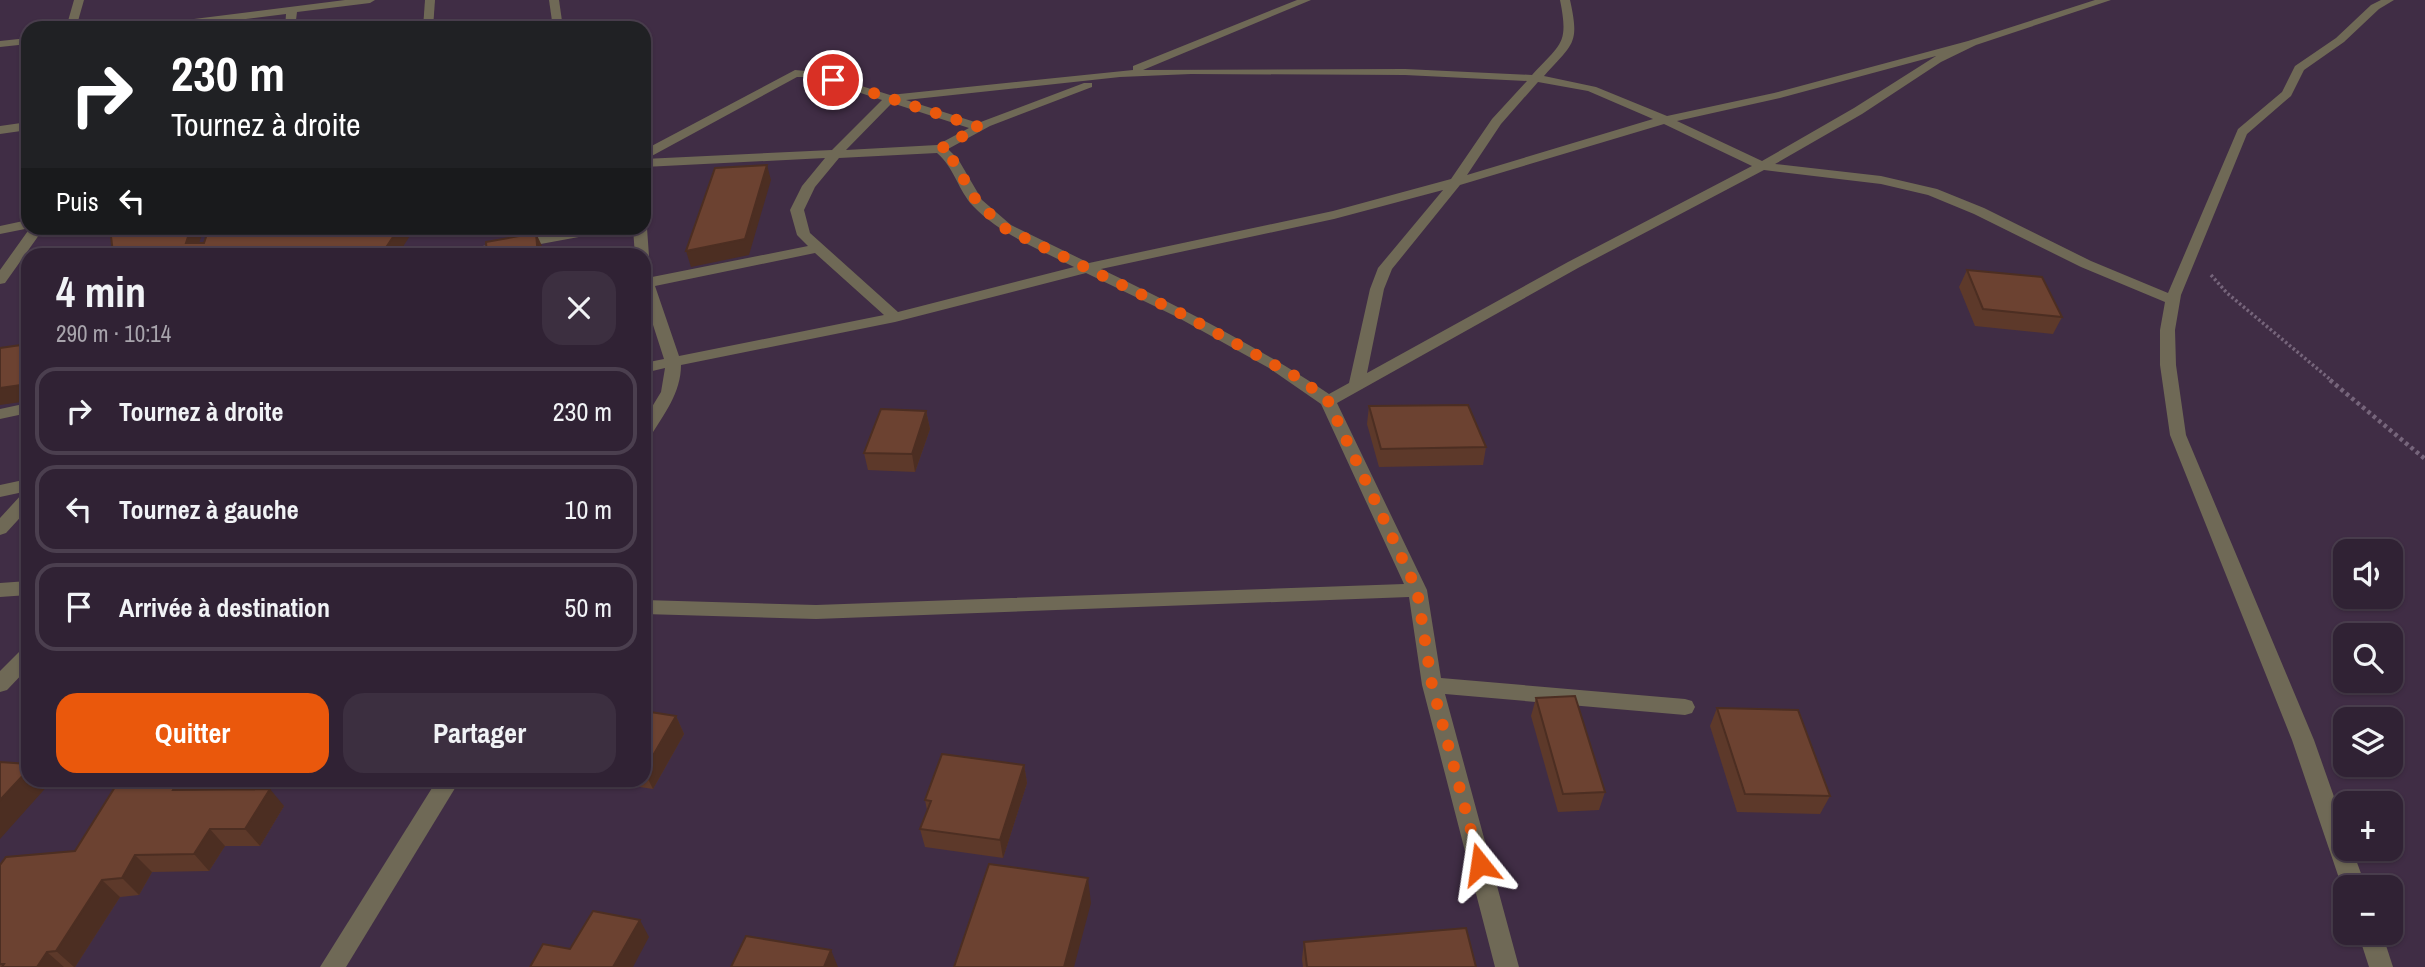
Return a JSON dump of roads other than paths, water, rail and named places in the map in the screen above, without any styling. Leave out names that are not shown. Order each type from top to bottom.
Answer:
[{"type":"street","points":[[73,21],[79,0]]},
{"type":"street","points":[[265,0],[272,13]]},
{"type":"street","points":[[205,21],[370,0]]},
{"type":"street","points":[[428,21],[430,0]]},
{"type":"street","points":[[554,0],[557,21]]},
{"type":"street","points":[[651,163],[940,149],[979,127],[1206,42],[1306,0]]},
{"type":"street","points":[[1356,387],[1377,289],[1385,268],[1456,182],[1496,122],[1555,58],[1570,35],[1569,10],[1565,0]]},
{"type":"street","points":[[651,367],[895,317],[1142,254],[1334,215],[1665,120],[1776,96],[1972,43],[2106,0]]},
{"type":"street","points":[[2350,875],[2303,740],[2179,435],[2171,393],[2167,322],[2173,300],[2242,132],[2287,94],[2299,68],[2340,40],[2375,7],[2389,0]]},
{"type":"street","points":[[291,21],[292,10]]},
{"type":"street","points":[[0,44],[21,42]]},
{"type":"street","points":[[1328,401],[1573,265],[1762,166],[1937,60],[1972,43]]},
{"type":"street","points":[[895,317],[804,235],[797,210],[808,186],[835,154],[891,98],[1120,74],[1349,71],[1536,78],[1566,82],[1592,89],[1665,120],[1762,166],[1881,180],[1932,192],[1979,211],[2086,264],[2173,300]]},
{"type":"street","points":[[651,151],[795,74],[813,74],[979,127]]},
{"type":"street","points":[[0,130],[21,126]]},
{"type":"street","points":[[940,149],[952,159],[977,202],[992,219],[1022,238],[1090,268],[1275,365],[1328,401],[1417,590],[1432,685],[1507,967]]},
{"type":"street","points":[[0,230],[21,226]]},
{"type":"street","points":[[493,248],[567,235]]},
{"type":"street","points":[[651,276],[817,248]]},
{"type":"street","points":[[0,280],[21,250]]},
{"type":"street","points":[[651,295],[673,363],[673,385],[651,421]]},
{"type":"street","points":[[0,414],[21,410]]},
{"type":"street","points":[[0,491],[21,486]]},
{"type":"street","points":[[0,529],[21,506]]},
{"type":"street","points":[[0,590],[21,588]]},
{"type":"street","points":[[651,607],[816,612],[1417,590]]},
{"type":"street","points":[[0,684],[21,662]]},
{"type":"street","points":[[1432,685],[1685,707]]},
{"type":"street","points":[[332,967],[445,787]]},
{"type":"street","points":[[2374,945],[2381,967]]}]
